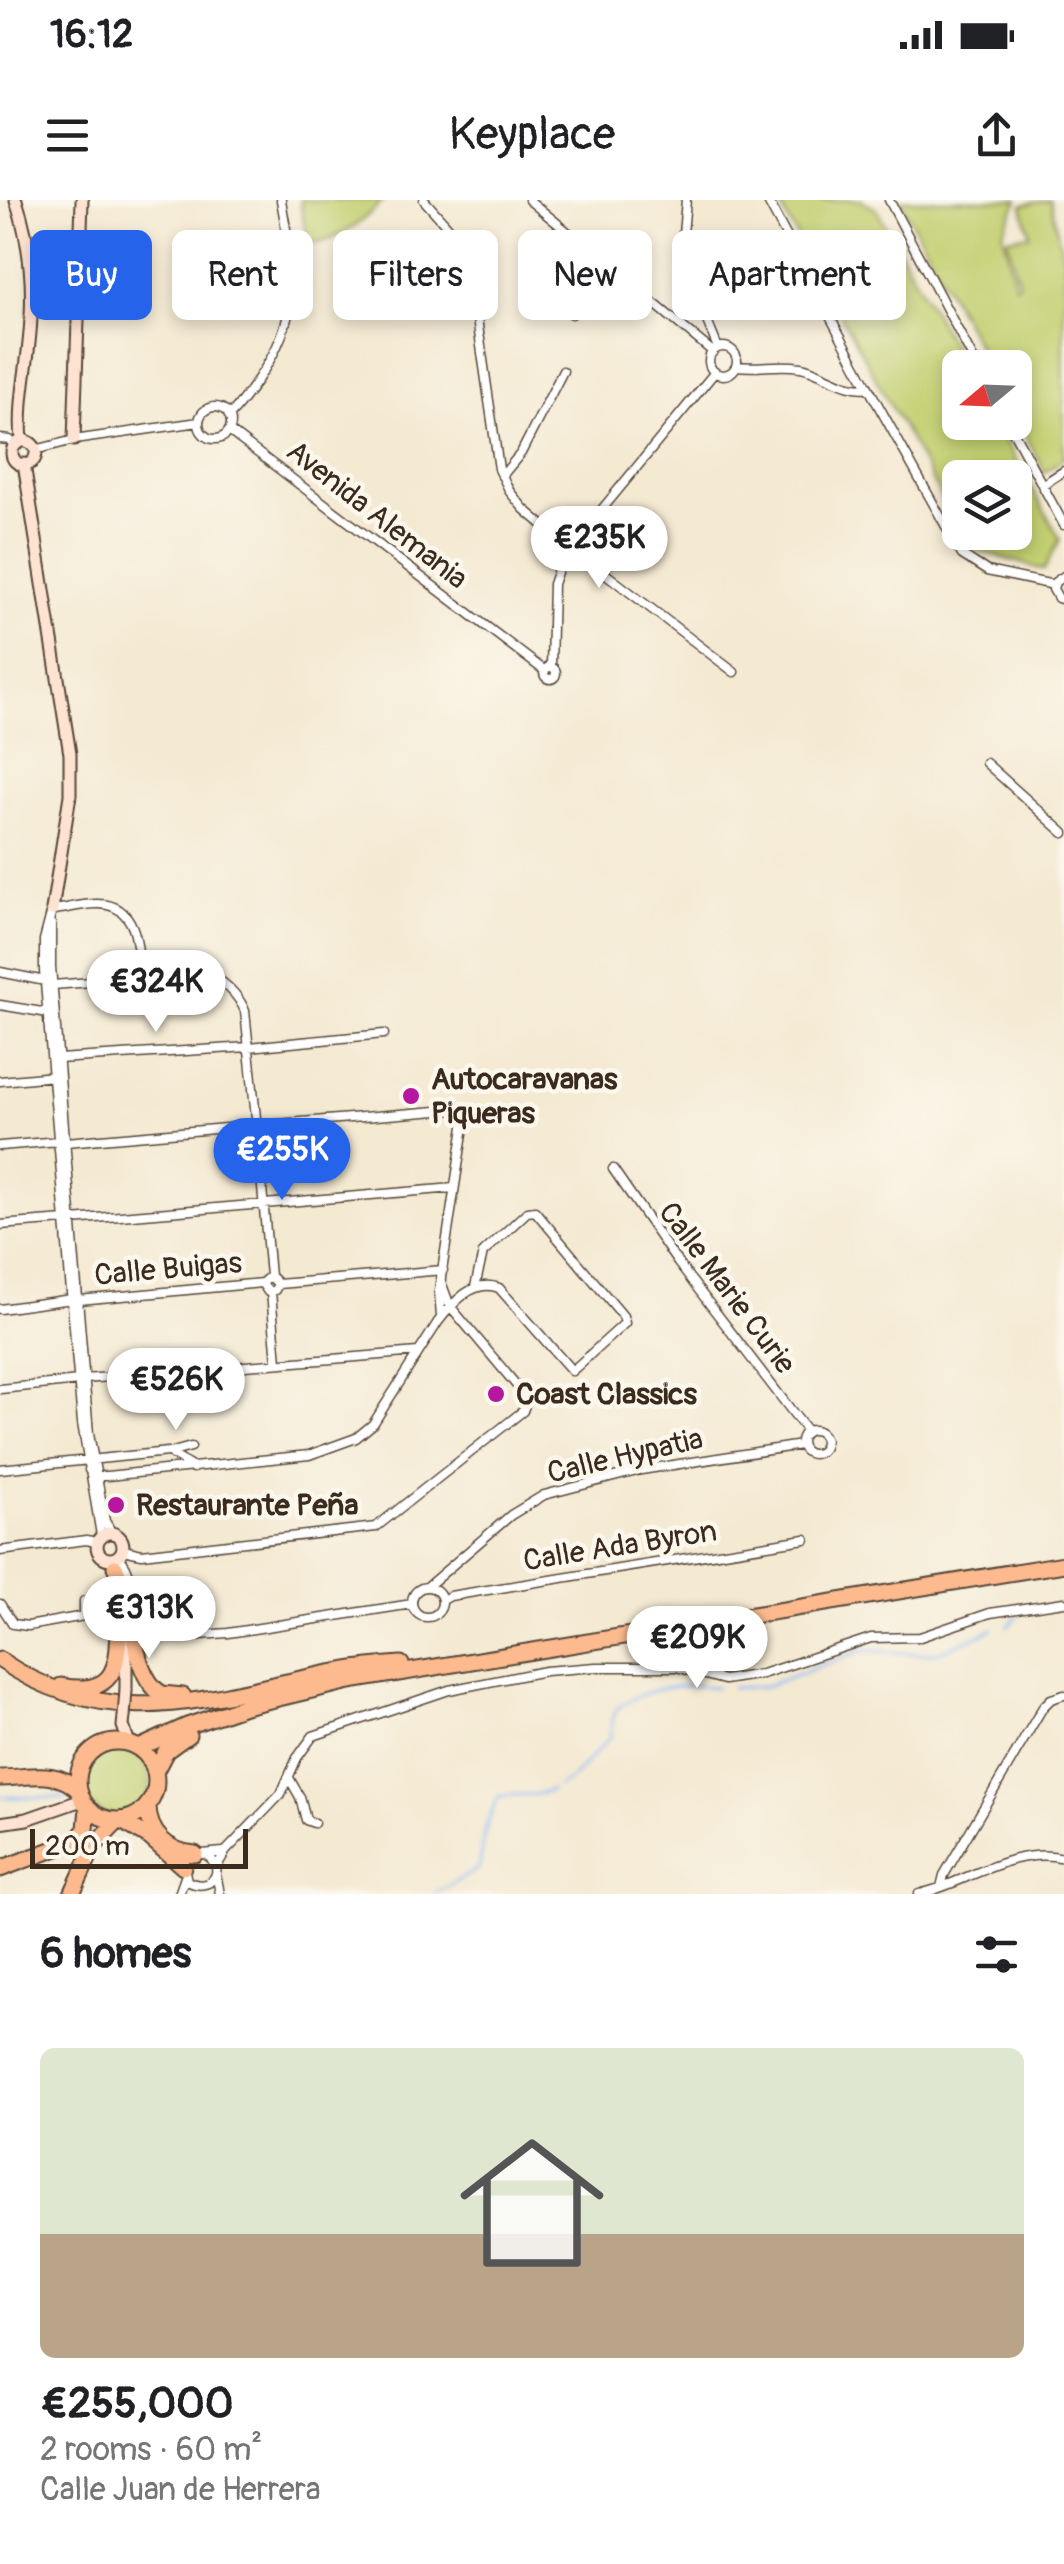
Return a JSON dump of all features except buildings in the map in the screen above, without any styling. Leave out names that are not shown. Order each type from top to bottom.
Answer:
[{"type":"highway","points":[[117,1558],[145,1677],[162,1694],[182,1696],[374,1666],[485,1658]]},
{"type":"highway","points":[[0,1869],[76,1840],[86,1829],[78,1774],[82,1762],[100,1745],[127,1744],[350,1681],[1064,1564]]},
{"type":"highway","points":[[0,1778],[60,1777],[102,1818],[120,1820],[139,1814],[148,1806],[156,1772],[166,1752],[191,1734],[260,1711],[327,1695],[1064,1574]]},
{"type":"highway","points":[[28,1678],[82,1688],[98,1684],[107,1676],[119,1658],[120,1592]]},
{"type":"highway","points":[[136,1641],[144,1634],[160,1631]]},
{"type":"highway","points":[[0,1660],[28,1678],[75,1698],[147,1706],[183,1703],[286,1680]]},
{"type":"highway","points":[[127,1744],[156,1772]]},
{"type":"highway","points":[[148,1806],[151,1825],[162,1840],[173,1849],[200,1854]]},
{"type":"highway","points":[[120,1820],[149,1838],[184,1872]]},
{"type":"highway","points":[[72,1894],[94,1846],[120,1820]]},
{"type":"street","points":[[13,200],[16,232],[30,286]]},
{"type":"street","points":[[13,200],[28,258],[30,286]]},
{"type":"street","points":[[81,230],[82,200]]},
{"type":"street","points":[[229,416],[222,408],[202,412],[202,434],[214,439],[229,431],[229,416],[267,365],[290,314],[290,252],[280,200]]},
{"type":"street","points":[[424,200],[457,237],[470,264],[502,476],[524,509],[734,672]]},
{"type":"street","points":[[530,200],[566,230]]},
{"type":"street","points":[[686,200],[681,257],[715,350]]},
{"type":"street","points":[[767,200],[962,556],[987,571],[1054,585]]},
{"type":"street","points":[[889,200],[968,350]]},
{"type":"street","points":[[16,232],[28,258]]},
{"type":"street","points":[[652,300],[715,350],[732,349],[737,366]]},
{"type":"street","points":[[24,464],[14,459],[31,320]]},
{"type":"street","points":[[74,440],[78,320]]},
{"type":"street","points":[[714,372],[709,360],[715,350]]},
{"type":"street","points":[[714,372],[727,374],[737,366],[793,365],[860,388],[868,387]]},
{"type":"street","points":[[502,476],[521,453],[563,371]]},
{"type":"street","points":[[571,545],[714,372]]},
{"type":"street","points":[[36,450],[74,440],[199,422]]},
{"type":"street","name":"Avenida Alemania","points":[[229,431],[548,669],[553,584],[571,545]]},
{"type":"street","points":[[0,439],[30,443],[36,450]]},
{"type":"street","points":[[1018,440],[1064,525]]},
{"type":"street","points":[[24,464],[34,459],[36,450]]},
{"type":"street","points":[[24,464],[65,720],[66,816],[44,951],[62,1095],[68,1220],[90,1458]]},
{"type":"street","points":[[1042,485],[1064,471]]},
{"type":"street","points":[[1064,576],[1054,585],[1054,594],[1064,600]]},
{"type":"street","points":[[986,762],[1064,833]]},
{"type":"street","points":[[52,910],[99,904],[122,910],[132,925],[140,979]]},
{"type":"street","points":[[52,910],[48,1013],[62,1141]]},
{"type":"street","points":[[0,972],[49,983],[206,974],[221,981],[242,1004],[274,1288],[277,1362]]},
{"type":"street","points":[[0,1005],[48,1013]]},
{"type":"street","points":[[58,1059],[384,1034]]},
{"type":"street","points":[[0,1081],[54,1076]]},
{"type":"street","points":[[54,1076],[62,1095]]},
{"type":"street","points":[[0,1146],[457,1108],[464,1114],[441,1282],[442,1317]]},
{"type":"street","name":"Calle Marie Curie","points":[[614,1169],[678,1263],[807,1432]]},
{"type":"street","points":[[0,1225],[454,1188]]},
{"type":"street","points":[[93,1473],[160,1471],[310,1455],[356,1438],[372,1424],[450,1306],[476,1287],[490,1284],[499,1288],[572,1371],[625,1323],[535,1211],[527,1212],[483,1254],[476,1287]]},
{"type":"street","points":[[68,1220],[70,1278],[75,1299]]},
{"type":"street","name":"Calle Buigas","points":[[274,1288],[443,1270]]},
{"type":"street","points":[[270,1276],[262,1284],[266,1291],[274,1288]]},
{"type":"street","points":[[82,1380],[82,1423],[103,1537],[98,1554],[117,1558],[368,1529],[394,1516],[525,1407],[522,1392],[450,1306],[441,1282]]},
{"type":"street","name":"Calle Buigas","points":[[0,1309],[262,1284]]},
{"type":"street","points":[[0,1389],[418,1352]]},
{"type":"street","points":[[807,1432],[821,1433],[824,1446],[818,1454],[811,1454],[801,1445],[807,1432]]},
{"type":"street","name":"Calle Hypatia","points":[[428,1586],[511,1515],[544,1496],[640,1470],[801,1445]]},
{"type":"street","points":[[0,1469],[169,1453],[192,1447]]},
{"type":"street","points":[[169,1453],[193,1468]]},
{"type":"street","points":[[160,1471],[169,1453]]},
{"type":"street","points":[[0,1551],[120,1537],[117,1558],[128,1646],[123,1722],[127,1744]]},
{"type":"street","name":"Calle Ada Byron","points":[[443,1600],[805,1539]]},
{"type":"street","points":[[117,1558],[126,1566],[139,1605],[160,1631],[172,1637],[412,1604]]},
{"type":"street","points":[[428,1586],[438,1590],[443,1600],[440,1610],[427,1617],[417,1614],[412,1604],[416,1591],[428,1586]]},
{"type":"street","points":[[0,1604],[13,1624],[28,1626],[84,1616],[84,1601]]},
{"type":"street","points":[[188,1894],[204,1887],[226,1851],[282,1794],[313,1736],[449,1690],[545,1671],[596,1667],[676,1666],[724,1680],[762,1674],[871,1638],[920,1637],[990,1613],[1064,1602]]},
{"type":"street","points":[[941,1887],[944,1875],[1042,1707],[1064,1695]]},
{"type":"street","points":[[288,1778],[300,1797],[306,1820],[314,1823]]},
{"type":"street","points":[[0,1823],[27,1820],[83,1799]]},
{"type":"street","points":[[180,1894],[184,1872],[200,1854],[226,1851]]},
{"type":"street","points":[[184,1872],[191,1885],[219,1894],[217,1870],[200,1854]]},
{"type":"street","points":[[919,1894],[1019,1860],[1064,1858]]},
{"type":"green space","points":[[300,200],[383,200],[349,230],[333,230],[330,239],[313,244],[313,230],[305,230]]},
{"type":"green space","points":[[777,200],[862,200],[877,210],[888,230],[794,230]]},
{"type":"green space","points":[[900,200],[1018,200],[1003,232],[1015,285],[1019,283],[1007,238],[1030,234],[1022,205],[1050,200],[1064,261],[1064,458],[1045,472],[1028,440],[1032,440],[1032,350],[980,350]]},
{"type":"green space","points":[[906,262],[955,350],[942,350],[942,440],[1005,440],[1016,460],[942,460],[942,498],[843,320],[906,320]]},
{"type":"green space","points":[[1032,489],[1060,539],[1044,570],[976,550],[1032,550]]},
{"type":"green space","points":[[116,1748],[140,1758],[150,1782],[140,1806],[116,1816],[92,1806],[82,1782],[92,1758]]},
{"type":"waterway","points":[[1008,1626],[1020,1614]]},
{"type":"waterway","points":[[732,1688],[766,1686],[863,1650],[940,1652],[993,1629]]},
{"type":"waterway","points":[[558,1786],[570,1780],[610,1737],[614,1711],[625,1703],[662,1688],[716,1687]]},
{"type":"waterway","points":[[435,1894],[479,1868],[486,1826],[498,1798],[551,1790]]},
{"type":"waterway","points":[[0,1797],[65,1798]]},
{"type":"place","name":"Autocaravanas Piqueras","points":[[411,1096]]},
{"type":"place","name":"Coast Classics","points":[[496,1394]]},
{"type":"place","name":"Restaurante Peña","points":[[116,1505]]}]
